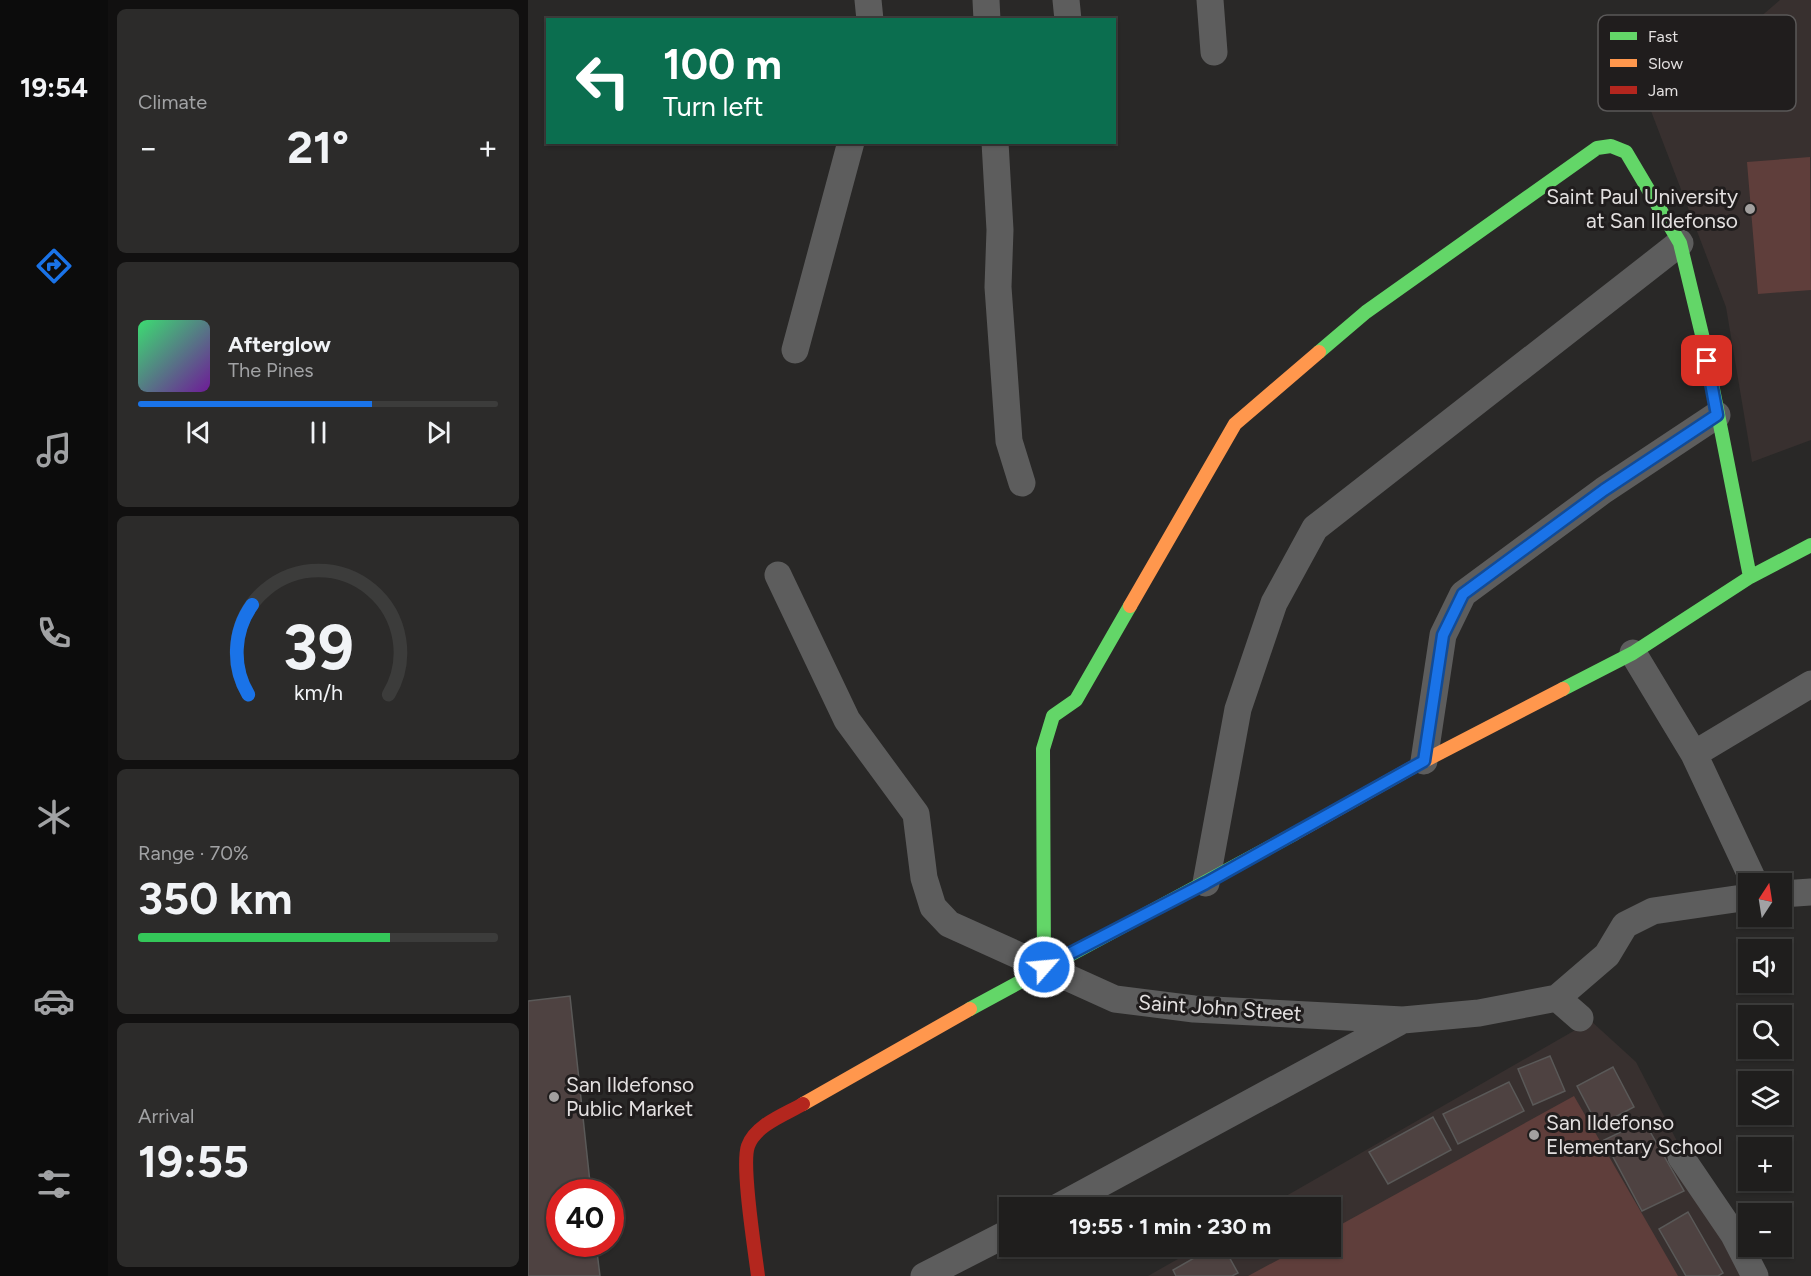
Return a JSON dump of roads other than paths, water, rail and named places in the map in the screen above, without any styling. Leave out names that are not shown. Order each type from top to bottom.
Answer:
[{"type":"street","points":[[868,0],[870,18]]},
{"type":"street","points":[[986,0],[987,18]]},
{"type":"street","points":[[1066,0],[1068,18]]},
{"type":"street","points":[[1210,0],[1214,51]]},
{"type":"street","points":[[795,350],[850,144]]},
{"type":"street","points":[[994,144],[1000,230],[998,287],[1007,419],[1009,441],[1022,483]]},
{"type":"street","points":[[1044,967],[1043,749],[1053,716],[1076,700],[1235,424],[1366,312],[1597,148],[1611,146],[1626,152],[1680,243],[1704,343],[1750,577]]},
{"type":"street","points":[[1206,883],[1238,709],[1274,603],[1315,528],[1680,243]]},
{"type":"street","points":[[1424,761],[1443,635],[1463,594],[1604,490],[1717,415]]},
{"type":"street","points":[[758,1276],[747,1171],[748,1145],[764,1126],[1044,967],[1206,883],[1424,761],[1633,653],[1750,577],[1811,545]]},
{"type":"street","name":"Saint John Street","points":[[778,575],[847,720],[916,814],[924,878],[933,907],[949,924],[1115,999],[1194,1008],[1403,1020]]},
{"type":"street","points":[[1633,653],[1694,754],[1750,873]]},
{"type":"street","points":[[1694,754],[1811,684]]},
{"type":"street","points":[[1792,893],[1811,892]]},
{"type":"street","points":[[1076,1197],[1403,1020],[1479,1013],[1557,998],[1607,956],[1625,925],[1653,911],[1738,899]]},
{"type":"street","points":[[1557,998],[1580,1018]]},
{"type":"street","points":[[1681,1157],[1734,1235],[1755,1276]]},
{"type":"street","points":[[924,1276],[999,1238]]},
{"type":"place","name":"Saint Paul University at San Ildefonso","points":[[1750,209]]},
{"type":"place","name":"San Ildefonso Public Market","points":[[554,1097]]},
{"type":"place","name":"San Ildefonso Elementary School","points":[[1534,1135]]}]
